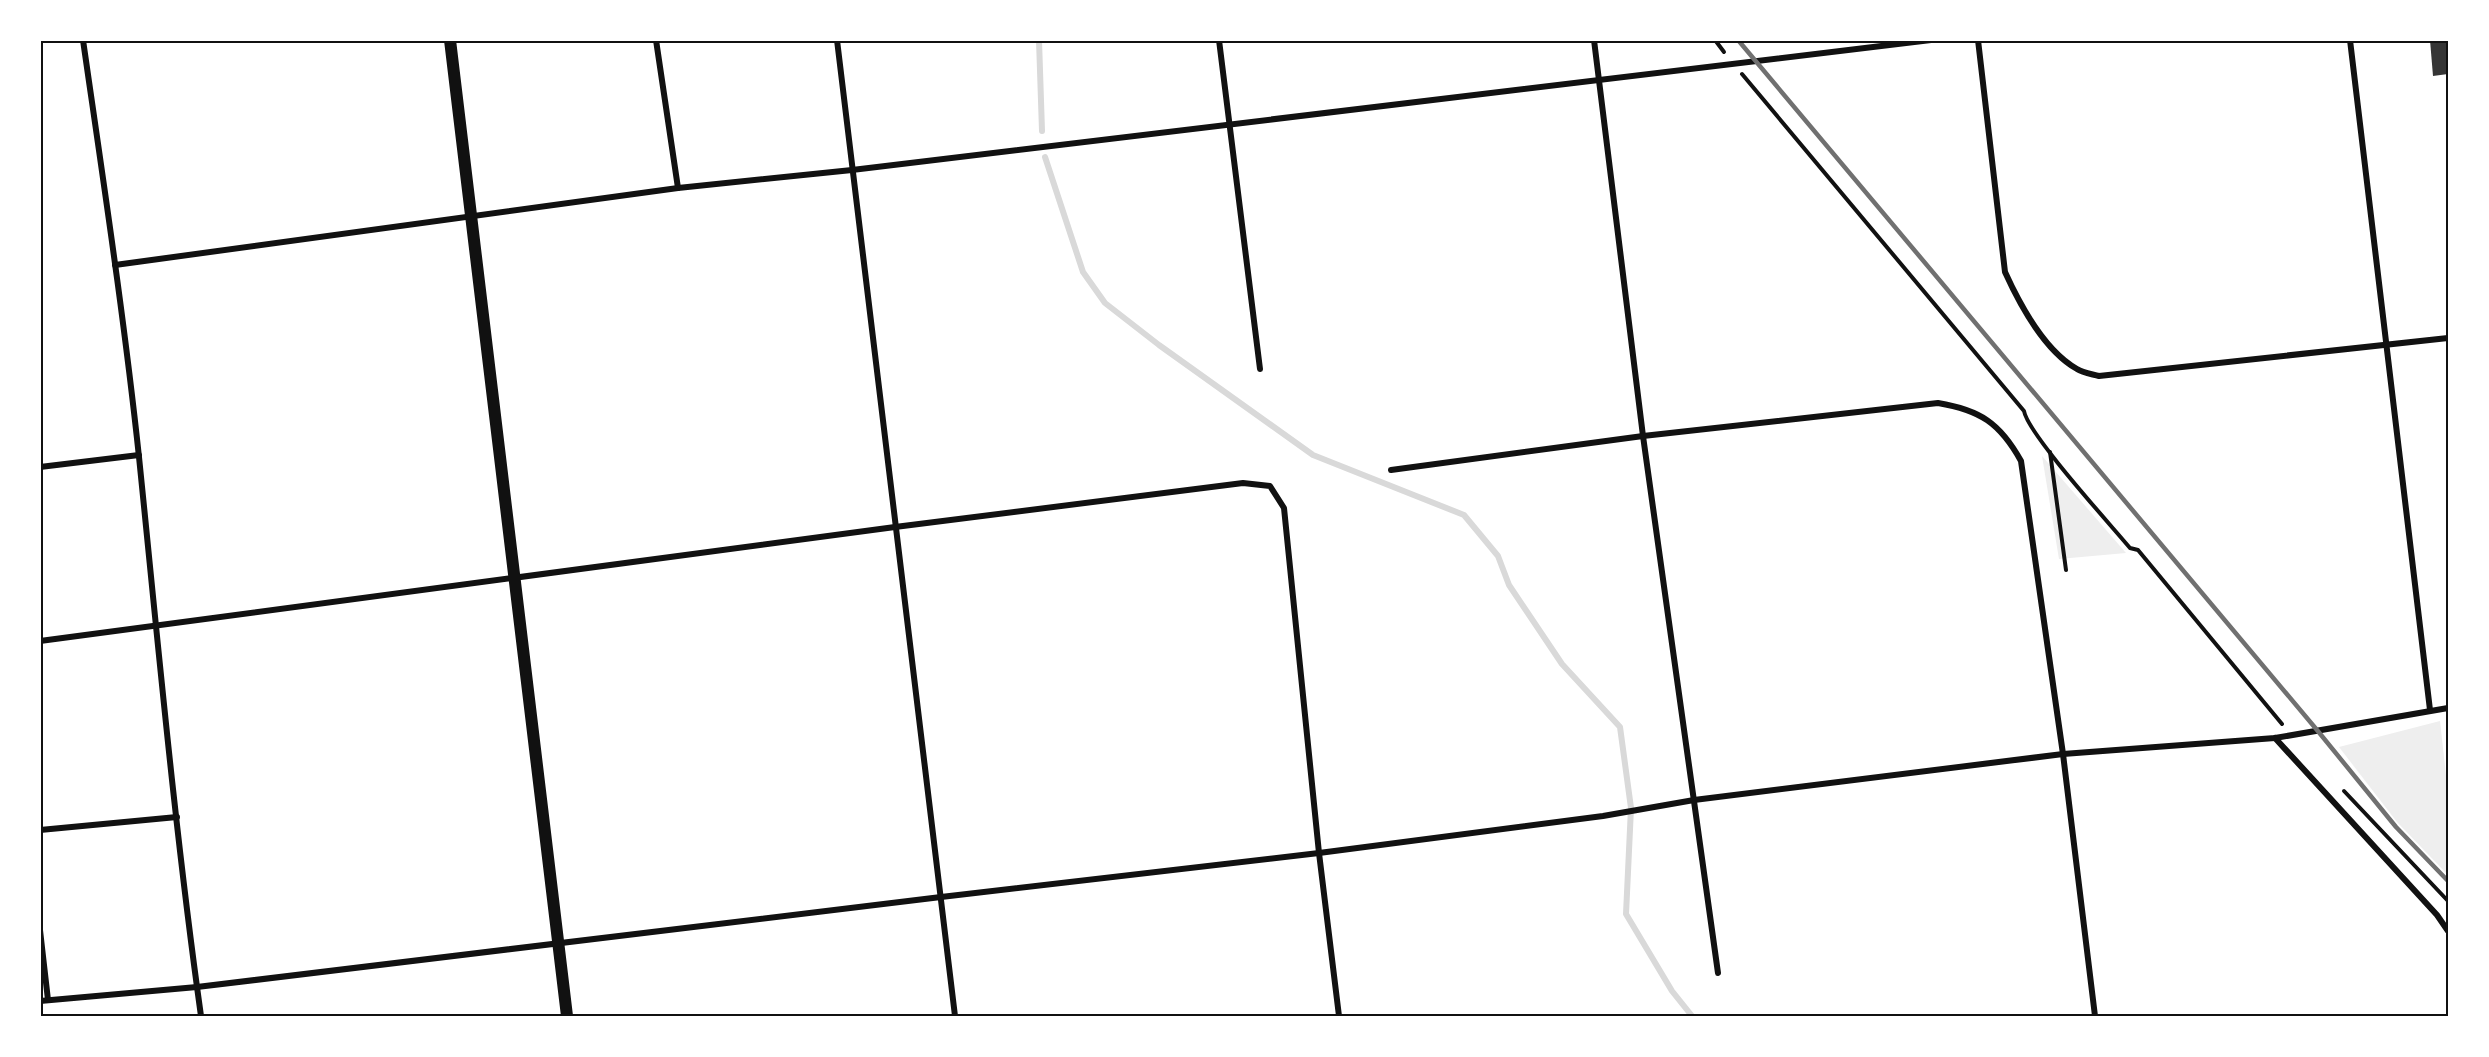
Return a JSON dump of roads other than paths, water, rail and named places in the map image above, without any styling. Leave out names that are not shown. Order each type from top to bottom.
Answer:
[{"type":"main road","points":[[450,40],[567,1017]]},
{"type":"street","points":[[83,40],[115,265],[138,455],[155,627],[201,1017]]},
{"type":"street","points":[[656,40],[678,188]]},
{"type":"street","points":[[837,40],[955,1017]]},
{"type":"street","points":[[1219,40],[1260,369]]},
{"type":"street","points":[[1594,40],[1643,436],[1718,973]]},
{"type":"street","points":[[115,265],[678,188],[852,170],[1931,40]]},
{"type":"street","points":[[1978,40],[2006,272],[2021,307],[2053,348],[2077,369],[2099,376],[2448,338]]},
{"type":"street","points":[[2350,40],[2430,710]]},
{"type":"street","points":[[1391,470],[1643,436],[1938,403],[1965,407],[1987,420],[2009,439],[2021,461],[2063,754],[2095,1017]]},
{"type":"street","points":[[40,467],[138,455]]},
{"type":"street","points":[[40,640],[155,627],[516,577],[1243,483],[1270,486],[1284,508],[1319,853],[1339,1017]]},
{"type":"street","points":[[40,930],[44,1001],[197,987],[1319,853],[1603,816],[1649,806],[1694,800],[2063,754],[2275,738],[2448,708]]},
{"type":"street","points":[[2275,738],[2437,915],[2448,931]]},
{"type":"street","points":[[40,830],[177,817]]},
{"type":"waterway","points":[[1039,40],[1042,131]]},
{"type":"waterway","points":[[1045,157],[1083,272],[1105,303],[1159,345],[1313,455],[1464,515],[1498,556],[1509,585],[1562,664],[1620,727],[1631,808],[1626,914],[1672,991],[1692,1016]]},
{"type":"railway","points":[[1738,40],[2396,827],[2448,881]]}]
